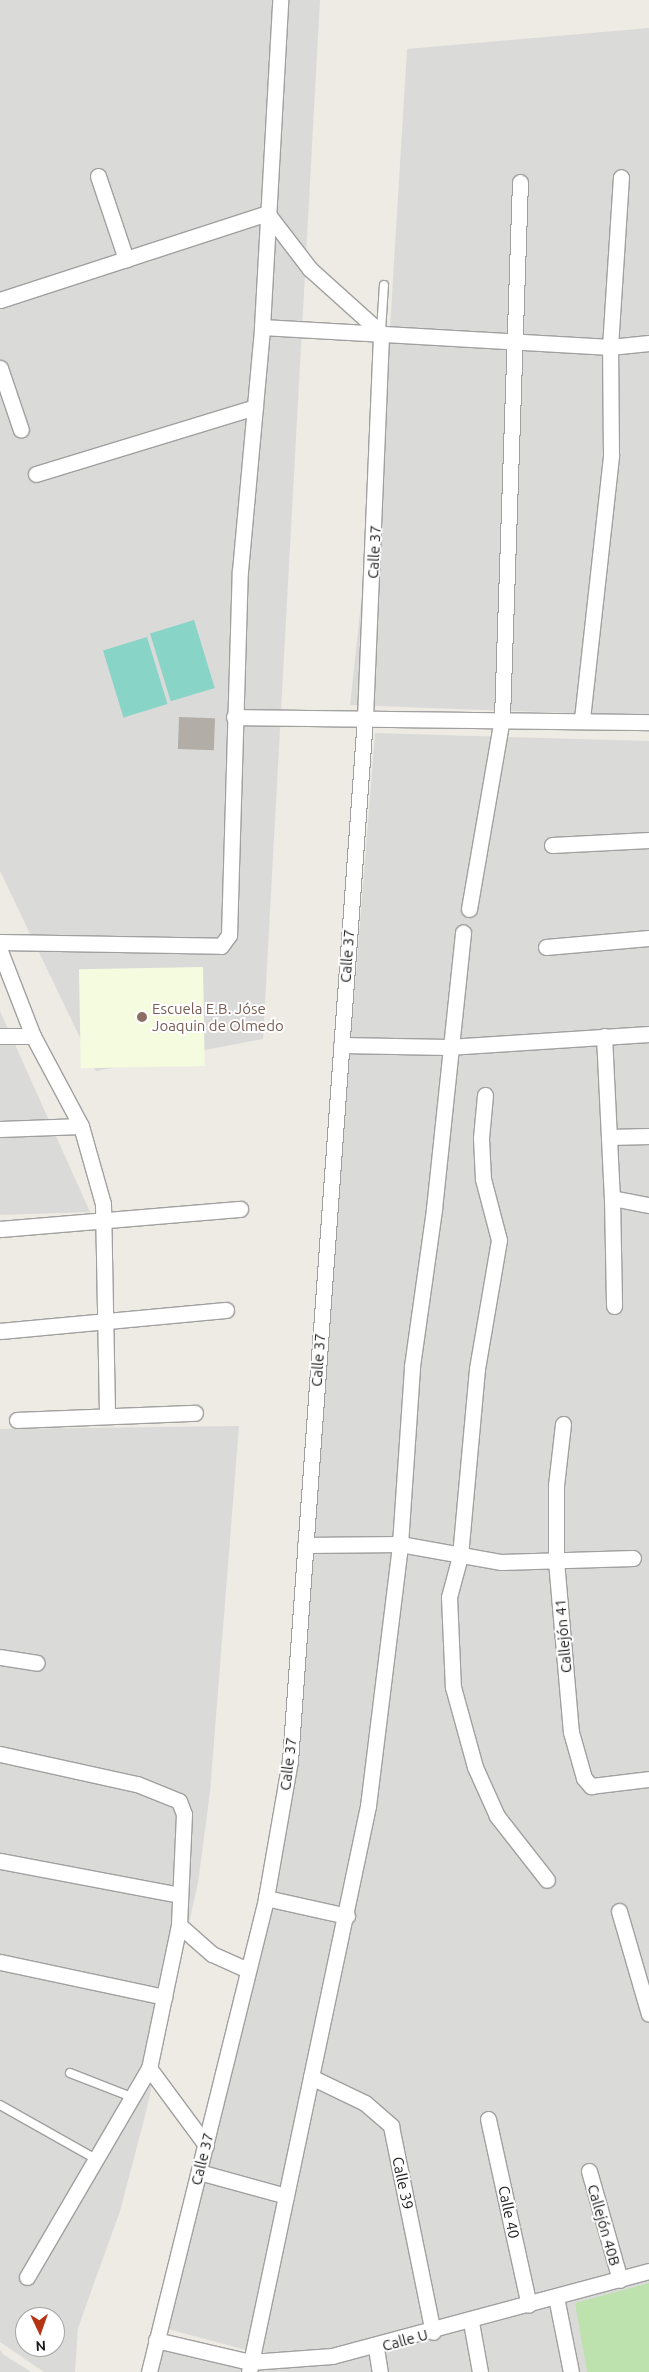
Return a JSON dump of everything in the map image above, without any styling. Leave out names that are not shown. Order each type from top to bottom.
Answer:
[{"type":"street","points":[[0,942],[221,946],[226,941],[234,717],[262,326],[280,0]]},
{"type":"street","points":[[98,176],[126,259]]},
{"type":"street","points":[[582,719],[611,455],[610,347],[622,177]]},
{"type":"street","points":[[469,909],[502,718],[518,341],[520,182]]},
{"type":"street","points":[[0,300],[267,213]]},
{"type":"street","points":[[267,213],[310,269],[381,333]]},
{"type":"street","points":[[262,326],[610,347],[649,343]]},
{"type":"street","name":"Calle 37","points":[[149,2372],[206,2145],[246,1969],[266,1898],[290,1761],[365,717],[381,333]]},
{"type":"street","points":[[0,368],[21,430]]},
{"type":"street","points":[[36,474],[255,407]]},
{"type":"street","points":[[234,717],[502,718],[649,722]]},
{"type":"street","points":[[552,844],[649,840]]},
{"type":"street","points":[[250,2367],[347,1916],[368,1806],[400,1544],[412,1366],[434,1209],[448,1047],[463,933]]},
{"type":"street","points":[[546,946],[649,938]]},
{"type":"street","points":[[0,951],[33,1036],[81,1126],[106,1220],[107,1415]]},
{"type":"street","points":[[340,1045],[448,1047],[649,1034]]},
{"type":"street","points":[[0,1036],[33,1036]]},
{"type":"street","points":[[604,1036],[612,1198],[614,1306]]},
{"type":"street","points":[[485,1095],[481,1138],[483,1179],[499,1240],[477,1369],[460,1556],[449,1597],[453,1687],[475,1767],[498,1816],[547,1880]]},
{"type":"street","points":[[0,1129],[81,1126]]},
{"type":"street","points":[[609,1137],[649,1136]]},
{"type":"street","points":[[612,1198],[649,1205]]},
{"type":"street","points":[[0,1229],[240,1209]]},
{"type":"street","points":[[0,1331],[108,1318],[226,1310]]},
{"type":"street","points":[[17,1420],[195,1413]]},
{"type":"street","name":"Callejón 41","points":[[563,1424],[556,1485],[556,1562],[571,1732],[584,1778],[599,1787],[649,1779]]},
{"type":"street","points":[[305,1546],[400,1544],[460,1556],[556,1562],[633,1558]]},
{"type":"street","points":[[0,1657],[38,1663]]},
{"type":"street","points":[[0,1754],[137,1784],[179,1801],[184,1814],[179,1926],[149,2068],[129,2096],[96,2159],[27,2277]]},
{"type":"street","points":[[0,1861],[180,1895]]},
{"type":"street","points":[[266,1898],[347,1916]]},
{"type":"street","points":[[619,1911],[649,2014]]},
{"type":"street","points":[[179,1926],[212,1954],[246,1969]]},
{"type":"street","points":[[0,1962],[164,1997]]},
{"type":"street","points":[[149,2068],[206,2145]]},
{"type":"street","name":"Calle 39","points":[[311,2077],[366,2103],[391,2126],[433,2332]]},
{"type":"street","name":"Calle 40","points":[[488,2119],[529,2305]]},
{"type":"street","name":"Callejón 40B","points":[[589,2171],[620,2280]]},
{"type":"street","points":[[199,2172],[286,2196]]},
{"type":"street","name":"Calle U","points":[[156,2340],[250,2367],[277,2368],[376,2348],[649,2271]]},
{"type":"street","points":[[556,2298],[571,2372]]},
{"type":"street","points":[[471,2322],[480,2372]]},
{"type":"street","points":[[376,2348],[380,2372]]},
{"type":"lane","points":[[381,333],[384,285]]},
{"type":"lane","points":[[70,2073],[129,2096]]},
{"type":"lane","points":[[0,2105],[96,2159]]},
{"type":"shaded area","points":[[0,0],[320,0],[263,1039],[96,1071],[0,871]]},
{"type":"shaded area","points":[[649,28],[649,716],[350,705],[389,345],[407,49]]},
{"type":"shaded area","points":[[194,620],[215,688],[171,701],[150,633]]},
{"type":"shaded area","points":[[147,637],[167,704],[123,717],[103,650]]},
{"type":"shaded area","points":[[375,733],[649,741],[649,2268],[351,2345],[286,2354],[246,2350],[168,2329],[277,1890],[294,1760]]},
{"type":"shaded area","name":"Escuela E.B. Jóse Joaquin de Olmedo","points":[[203,967],[205,1066],[81,1068],[79,969]]},
{"type":"shaded area","points":[[0,1011],[90,1212],[0,1215]]},
{"type":"shaded area","points":[[239,1426],[210,1792],[198,1883],[145,2116],[120,2211],[78,2328],[75,2372],[44,2372],[22,2357],[65,2357],[65,2307],[15,2307],[15,2352],[0,2342],[0,1429]]},
{"type":"shaded area","points":[[649,2273],[649,2372],[147,2372],[153,2340],[266,2365]]},
{"type":"shaded area","points":[[0,2350],[4,2355],[31,2372],[0,2372]]},
{"type":"green space","points":[[649,2283],[649,2372],[587,2372],[575,2303]]},
{"type":"building","points":[[179,717],[215,718],[214,750],[178,749]]},
{"type":"place","name":"Escuela E.B. Jóse Joaquin de Olmedo","points":[[142,1017]]}]
